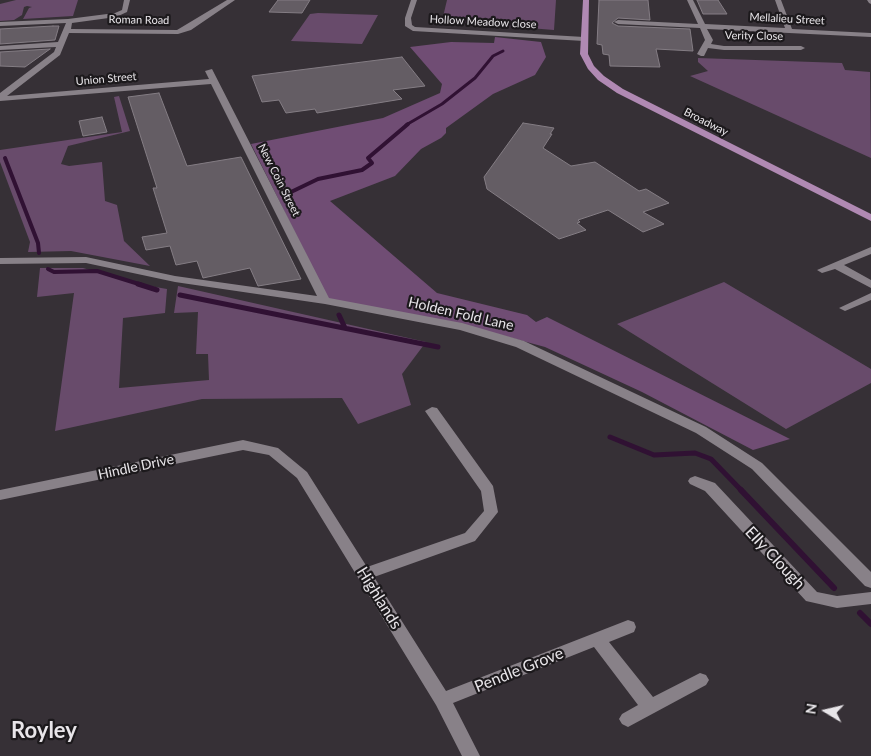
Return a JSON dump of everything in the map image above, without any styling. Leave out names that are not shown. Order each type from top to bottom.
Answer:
[{"type":"main road","name":"Broadway","points":[[577,1],[585,3],[584,54],[591,67],[601,78],[620,91],[871,218]]},
{"type":"street","points":[[0,24],[68,21],[116,15],[125,11],[127,0]]},
{"type":"street","name":"Roman Road","points":[[66,31],[178,32],[188,28],[232,0]]},
{"type":"street","name":"Hollow Meadow close","points":[[414,0],[408,18],[412,28],[584,39]]},
{"type":"street","points":[[690,0],[709,40],[701,54]]},
{"type":"street","points":[[778,0],[789,31]]},
{"type":"street","points":[[1,99],[3,95],[57,53],[69,25],[68,21]]},
{"type":"street","name":"Mellalieu Street","points":[[618,22],[871,35]]},
{"type":"street","points":[[0,48],[61,44]]},
{"type":"street","name":"Verity Close","points":[[706,45],[724,48],[801,48]]},
{"type":"street","name":"New Coin Street","points":[[209,71],[325,301]]},
{"type":"street","name":"Union Street","points":[[1,99],[214,81]]},
{"type":"street","points":[[822,270],[871,250]]},
{"type":"street","name":"Holden Fold Lane","points":[[0,261],[86,260],[175,279],[325,301],[462,327],[520,344],[701,430],[757,466],[871,582]]},
{"type":"street","points":[[836,265],[871,285]]},
{"type":"street","points":[[845,308],[871,296]]},
{"type":"street","points":[[364,574],[470,537],[490,512],[488,490],[432,411]]},
{"type":"street","name":"Hindle Drive","points":[[0,495],[243,445],[273,451]]},
{"type":"street","name":"Highlands","points":[[273,451],[302,475],[442,700],[471,756]]},
{"type":"street","name":"Elly Clough","points":[[695,481],[710,487],[812,597],[837,602],[871,598]]},
{"type":"street","name":"Pendle Grove","points":[[442,700],[628,626]]},
{"type":"street","points":[[596,639],[650,707]]},
{"type":"street","points":[[628,719],[700,680]]},
{"type":"shaded area","points":[[16,0],[78,0],[73,16],[23,19],[29,8],[32,7],[27,6],[24,7],[22,15],[14,20],[0,21],[0,4]]},
{"type":"shaded area","points":[[447,0],[556,0],[554,30],[442,21]]},
{"type":"shaded area","points":[[310,14],[378,15],[362,44],[291,41]]},
{"type":"shaded area","points":[[495,37],[541,42],[546,57],[535,75],[493,94],[446,128],[446,133],[441,138],[421,149],[395,176],[330,201],[437,293],[527,315],[536,322],[547,317],[790,439],[753,450],[642,392],[545,347],[453,322],[328,299],[251,144],[383,118],[440,93],[442,84],[410,47],[451,42],[494,43]]},
{"type":"shaded area","points":[[698,58],[842,63],[845,70],[870,72],[871,158],[690,76],[708,71],[698,62]]},
{"type":"shaded area","points":[[119,96],[130,131],[68,146],[61,164],[69,166],[102,162],[105,201],[117,205],[124,241],[150,266],[71,251],[28,252],[30,242],[0,162],[0,150],[122,132],[114,97]]},
{"type":"shaded area","points":[[40,268],[83,268],[138,284],[167,289],[165,313],[123,318],[119,388],[209,380],[208,354],[196,354],[198,312],[174,313],[178,286],[426,342],[402,374],[411,405],[358,424],[342,398],[202,399],[55,431],[74,293],[37,297]]},
{"type":"shaded area","points":[[724,282],[871,369],[871,383],[786,429],[617,324]]},
{"type":"building","points":[[278,0],[310,0],[302,13],[269,12]]},
{"type":"building","points":[[599,0],[648,0],[650,20],[618,18],[612,23],[618,26],[690,29],[693,51],[656,49],[660,67],[610,66],[609,55],[603,54],[602,45],[597,44]]},
{"type":"building","points":[[697,0],[718,0],[727,14],[703,14]]},
{"type":"building","points":[[59,26],[55,40],[0,44],[0,29]]},
{"type":"building","points":[[50,49],[25,67],[0,66],[0,52]]},
{"type":"building","points":[[402,57],[425,86],[393,90],[402,99],[317,113],[315,109],[286,113],[279,100],[262,102],[252,76]]},
{"type":"building","points":[[159,93],[187,166],[241,157],[301,279],[258,286],[250,268],[203,278],[197,261],[176,265],[170,246],[146,250],[142,237],[167,233],[153,188],[157,188],[128,97]]},
{"type":"building","points":[[102,117],[107,132],[83,136],[79,121]]},
{"type":"building","points":[[523,123],[554,128],[543,148],[571,166],[595,162],[639,191],[646,189],[669,203],[643,212],[664,224],[643,232],[608,210],[578,220],[580,222],[577,223],[586,230],[559,239],[487,189],[484,177]]},
{"type":"waterway","points":[[406,125],[442,104],[475,78],[493,56],[503,51]]},
{"type":"waterway","points":[[291,192],[318,179],[362,170],[372,163],[368,158],[408,124]]},
{"type":"waterway","points":[[5,158],[38,243],[39,253]]},
{"type":"waterway","points":[[48,269],[54,272],[97,271],[142,285]]},
{"type":"waterway","points":[[138,284],[157,290]]},
{"type":"waterway","points":[[180,295],[438,347]]},
{"type":"waterway","points":[[339,315],[345,328]]},
{"type":"waterway","points":[[610,437],[654,455],[695,453],[711,459],[742,491]]},
{"type":"waterway","points":[[741,490],[834,588]]},
{"type":"waterway","points":[[860,613],[871,624]]},
{"type":"district","name":"Royley","points":[[44,731]]}]
